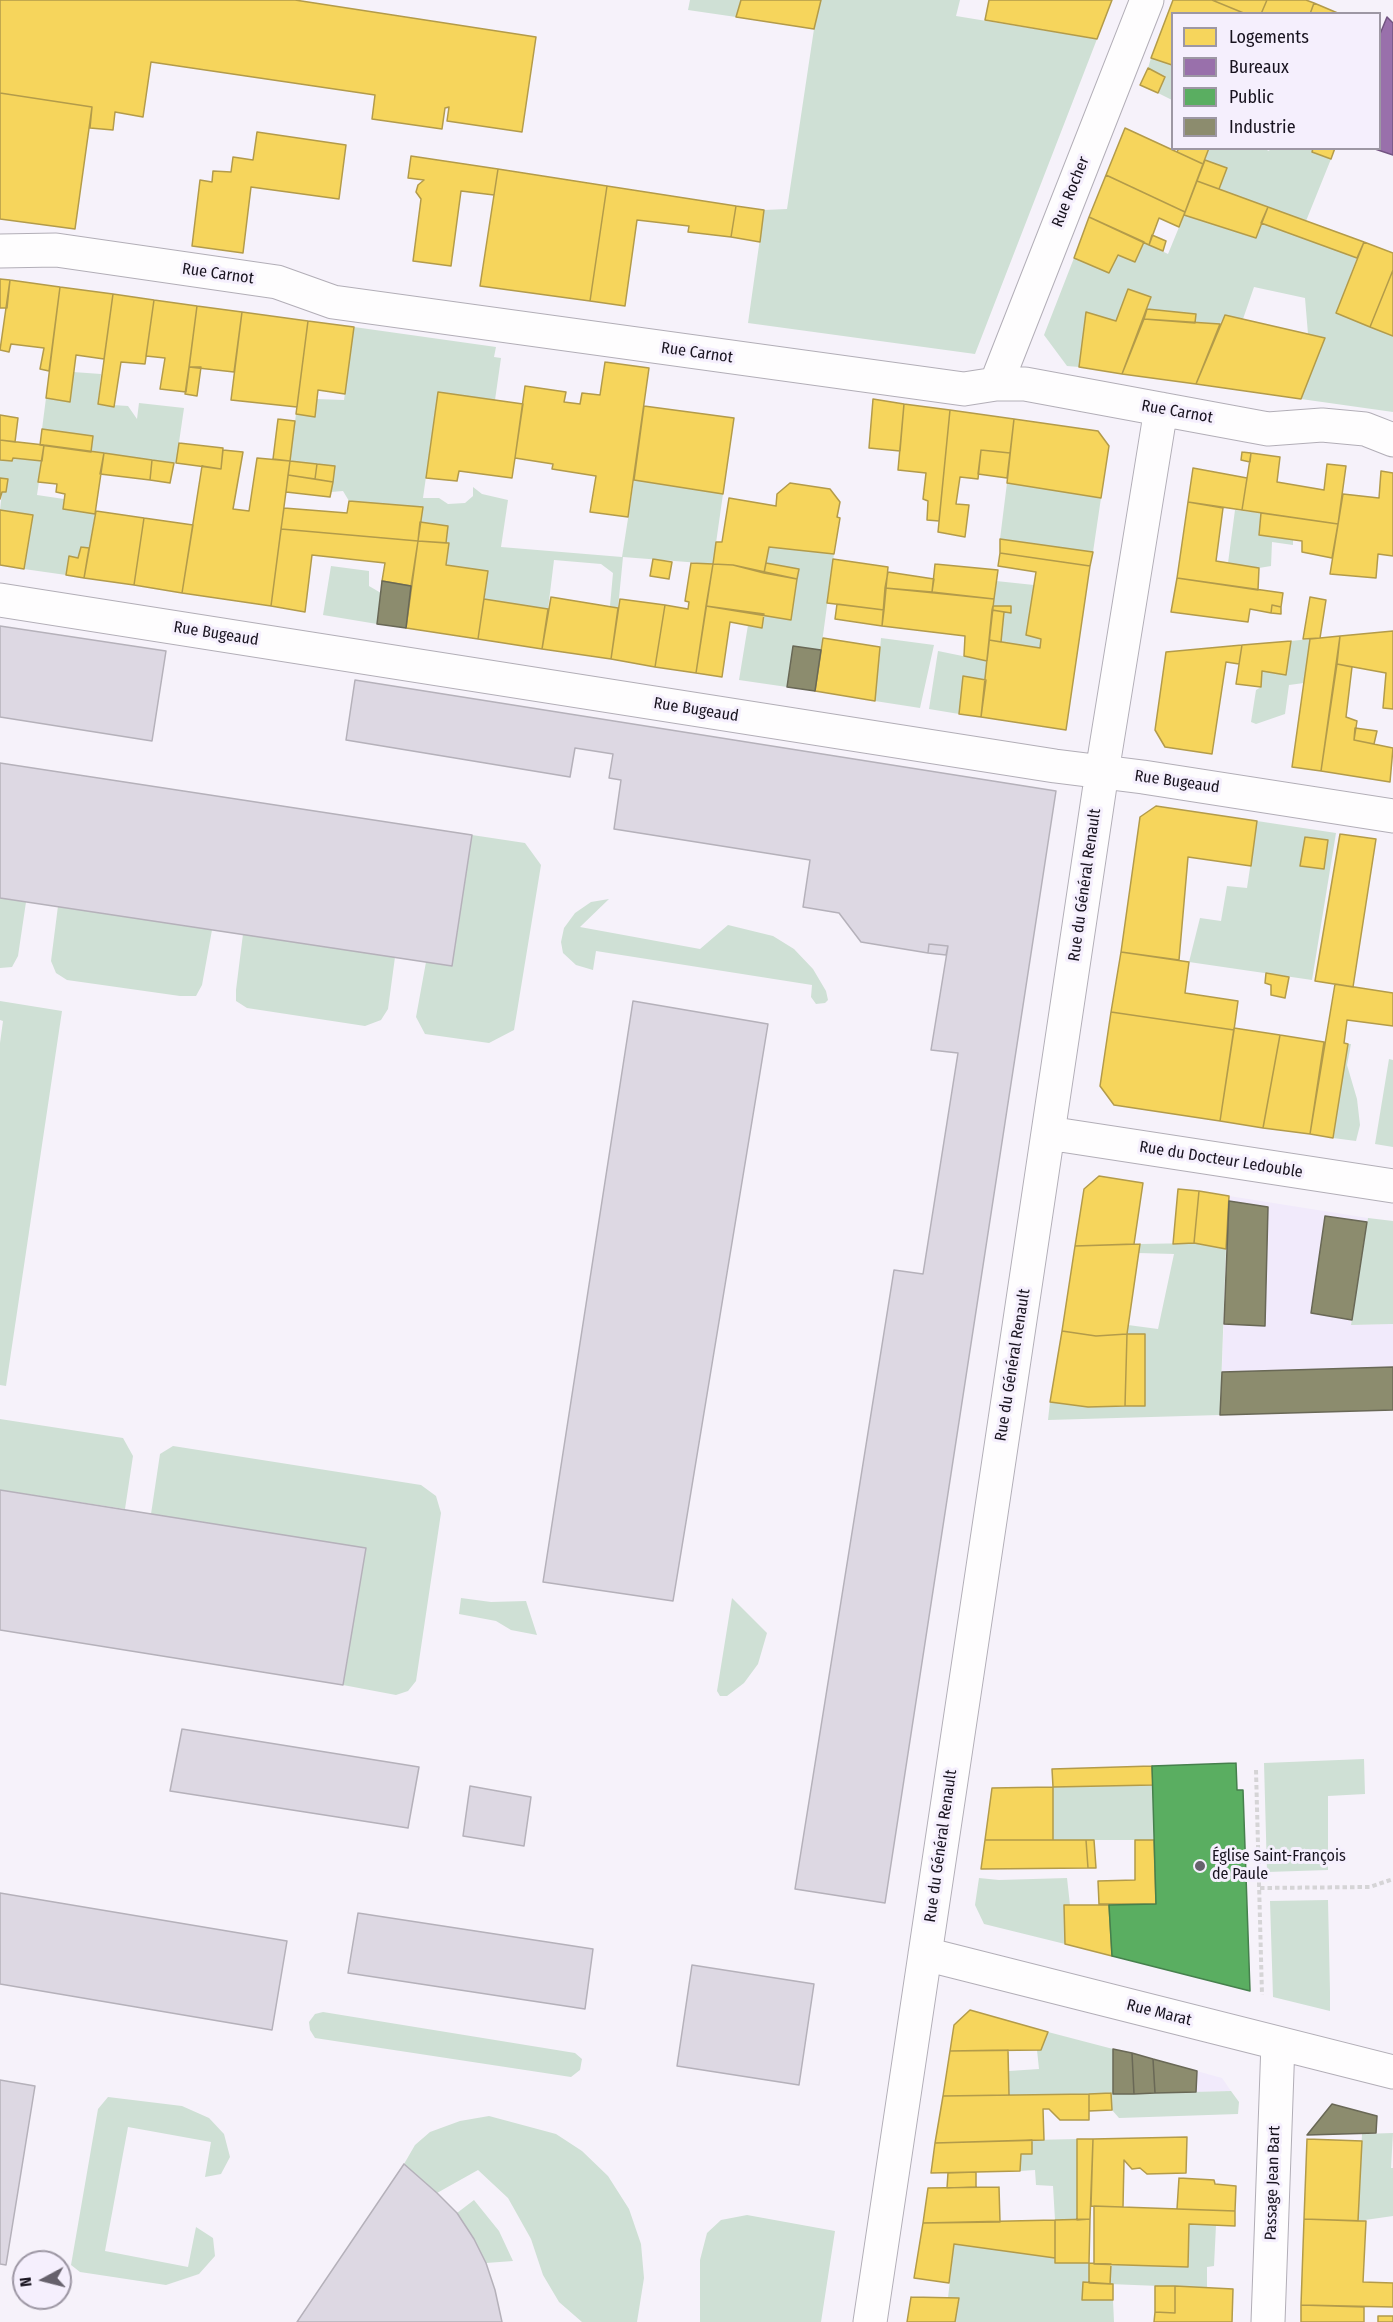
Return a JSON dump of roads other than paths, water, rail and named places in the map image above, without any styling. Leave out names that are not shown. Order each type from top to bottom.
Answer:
[{"type":"street","name":"Rue Rocher","points":[[996,384],[1147,0]]},
{"type":"street","name":"Rue Carnot","points":[[0,251],[56,250],[277,282],[333,302],[964,390],[996,384],[1025,384],[1268,429],[1322,425],[1365,429],[1393,440]]},
{"type":"street","name":"Rue du Général Renault","points":[[870,2322],[1102,772],[1161,409]]},
{"type":"street","name":"Rue Bugeaud","points":[[0,600],[1055,766],[1393,816]]},
{"type":"street","name":"Rue du Docteur Ledouble","points":[[1048,1134],[1393,1186]]},
{"type":"street","name":"Rue Marat","points":[[926,1954],[1393,2072]]},
{"type":"street","name":"Passage Jean Bart","points":[[1268,2322],[1278,2043]]},
{"type":"place","name":"Église Saint-François de Paule","points":[[1200,1866]]}]
